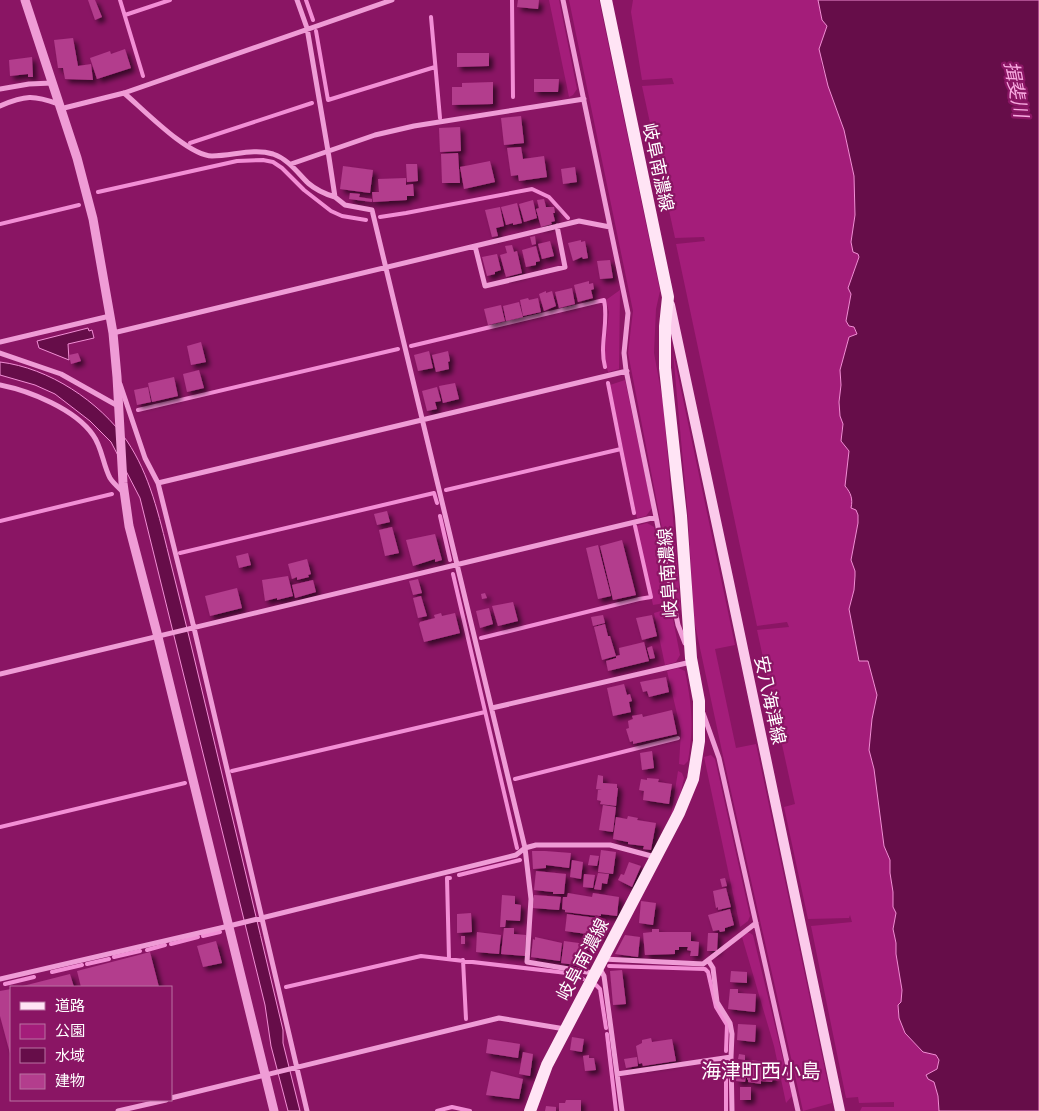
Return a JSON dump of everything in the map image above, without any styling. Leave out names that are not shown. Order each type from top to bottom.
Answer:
[{"type":"main road","name":"岐阜南濃線","points":[[530,1111],[547,1065],[565,1029],[679,813],[693,779],[699,741],[699,700],[692,660],[681,516],[665,368],[665,326],[668,297],[606,0]]},
{"type":"main road","name":"安八海津線","points":[[668,297],[730,582],[840,1111]]},
{"type":"street","points":[[24,0],[77,158],[93,219],[114,333],[123,483],[129,526],[136,558],[162,636],[229,926],[270,1075],[274,1111]]},
{"type":"street","points":[[297,0],[307,28],[335,198]]},
{"type":"street","points":[[0,106],[23,98],[38,97],[60,107],[124,93],[392,0]]},
{"type":"street","points":[[492,708],[692,660],[678,625],[647,466],[626,371],[624,353],[628,313],[564,0]]},
{"type":"street","points":[[0,89],[29,84],[52,83]]},
{"type":"street","points":[[124,93],[193,151],[209,156],[252,152],[271,154],[291,164],[309,184],[323,193],[345,205],[372,210],[525,848],[531,899],[527,962],[598,966],[703,964],[756,923]]},
{"type":"street","points":[[291,164],[375,135],[414,126],[584,99]]},
{"type":"street","points":[[114,333],[579,220],[610,227]]},
{"type":"street","points":[[476,246],[485,286],[565,267],[557,226]]},
{"type":"street","points":[[0,342],[110,316]]},
{"type":"street","points":[[0,352],[61,374],[119,406]]},
{"type":"street","points":[[158,483],[626,371]]},
{"type":"street","points":[[118,377],[146,458],[158,483],[308,1111]]},
{"type":"street","points":[[0,385],[37,395],[82,422],[94,436],[111,480],[125,494]]},
{"type":"street","points":[[0,674],[656,517]]},
{"type":"street","points":[[699,700],[719,758],[798,1111]]},
{"type":"street","points":[[0,980],[239,924],[516,855],[525,848],[536,845],[610,845],[656,858]]},
{"type":"street","points":[[708,960],[713,968],[717,1002],[730,1023],[732,1034],[732,1111]]},
{"type":"street","points":[[598,966],[604,976],[622,1111]]},
{"type":"street","points":[[172,1098],[499,1018],[565,1029]]},
{"type":"street","points":[[617,1074],[731,1057]]},
{"type":"street","points":[[118,1111],[162,1101]]},
{"type":"green space","points":[[549,0],[559,0],[577,89],[569,97]]},
{"type":"green space","points":[[569,0],[599,0],[660,291],[656,309],[654,353],[663,402],[681,610],[678,611],[628,353],[633,311]]},
{"type":"green space","points":[[633,0],[818,0],[822,20],[827,26],[821,64],[844,130],[854,176],[855,215],[851,242],[859,257],[851,279],[851,294],[846,321],[854,327],[857,335],[849,337],[840,370],[839,402],[840,416],[843,424],[841,432],[849,451],[846,486],[851,493],[852,502],[858,515],[851,560],[855,571],[854,590],[849,609],[859,661],[868,661],[877,695],[869,750],[874,769],[884,846],[890,860],[893,907],[896,913],[893,929],[902,990],[901,1002],[898,1005],[899,1018],[905,1033],[923,1052],[936,1055],[938,1065],[928,1079],[934,1081],[939,1111],[860,1111],[862,1107],[894,1107],[894,1102],[859,1103],[858,1097],[846,1098],[811,926],[852,922],[850,915],[849,918],[808,919],[784,807],[795,804],[757,630],[789,627],[787,622],[757,626],[676,244],[705,241],[704,237],[675,238],[642,86],[674,84],[672,78],[642,80],[631,12]]},
{"type":"green space","points":[[620,290],[619,369],[608,372],[604,357],[609,312],[606,300]]},
{"type":"green space","points":[[673,352],[735,645],[715,649],[736,748],[756,744],[832,1103],[803,1111],[694,620],[688,517]]},
{"type":"green space","points":[[625,380],[652,508],[646,516],[637,518],[610,385]]},
{"type":"green space","points":[[647,523],[654,527],[669,596],[665,603],[653,605],[636,526]]},
{"type":"green space","points":[[664,610],[672,614],[680,655],[676,662],[665,665],[654,613]]},
{"type":"green space","points":[[678,668],[685,671],[691,716],[690,749],[688,761],[684,765],[679,764],[681,731],[667,671]]},
{"type":"green space","points":[[711,755],[715,759],[750,916],[748,921],[740,927],[704,757]]},
{"type":"green space","points":[[678,771],[682,773],[684,778],[679,800],[671,816]]},
{"type":"green space","points":[[747,933],[753,935],[792,1096],[786,1103],[774,1046],[742,937]]},
{"type":"water","name":"揖斐川","points":[[818,0],[1039,0],[1039,1111],[939,1111],[938,1096],[934,1082],[928,1079],[926,1075],[937,1069],[939,1060],[936,1055],[923,1052],[905,1033],[899,1018],[898,1005],[901,1002],[902,990],[893,929],[896,913],[893,907],[890,860],[884,846],[874,769],[869,750],[877,695],[868,661],[859,661],[849,609],[854,590],[855,571],[851,560],[858,515],[856,510],[851,508],[851,496],[845,486],[849,451],[841,441],[843,424],[840,416],[839,402],[840,370],[849,337],[857,334],[854,327],[849,326],[846,321],[851,294],[848,288],[859,257],[858,254],[853,252],[851,242],[855,215],[854,176],[844,130],[828,86],[819,49],[827,26],[822,20]]},
{"type":"water","points":[[88,328],[89,331],[92,330],[94,338],[68,344],[69,360],[39,348],[37,341]]},
{"type":"water","points":[[0,362],[37,371],[54,379],[87,400],[116,426],[135,454],[148,482],[193,653],[283,1030],[283,1043],[300,1111],[288,1111],[271,1046],[265,1005],[140,498],[111,442],[90,421],[55,394],[35,385],[0,375]]},
{"type":"building","points":[[88,0],[95,0],[102,17],[95,20]]},
{"type":"building","points":[[518,0],[539,0],[538,9],[517,7]]},
{"type":"building","points":[[73,38],[78,66],[91,64],[93,80],[65,79],[63,68],[58,68],[54,40]]},
{"type":"building","points":[[125,49],[131,68],[97,79],[90,58],[110,51],[111,54]]},
{"type":"building","points":[[457,53],[489,53],[489,66],[457,67]]},
{"type":"building","points":[[32,57],[33,77],[28,77],[28,74],[10,76],[9,60]]},
{"type":"building","points":[[534,79],[559,79],[558,92],[534,92]]},
{"type":"building","points":[[493,82],[493,104],[452,105],[452,87],[462,87],[462,83]]},
{"type":"building","points":[[521,116],[524,143],[504,145],[501,118]]},
{"type":"building","points":[[460,127],[461,151],[440,152],[439,128]]},
{"type":"building","points":[[521,147],[523,159],[544,156],[547,177],[519,181],[518,175],[511,176],[507,148]]},
{"type":"building","points":[[458,153],[460,183],[442,183],[441,154]]},
{"type":"building","points":[[490,161],[495,182],[464,189],[460,167]]},
{"type":"building","points":[[406,164],[417,164],[418,181],[407,182]]},
{"type":"building","points":[[343,166],[373,170],[370,193],[340,189]]},
{"type":"building","points":[[575,167],[577,182],[563,184],[561,169]]},
{"type":"building","points":[[406,178],[406,185],[413,184],[414,196],[407,196],[407,200],[373,202],[372,192],[379,192],[378,179]]},
{"type":"building","points":[[350,193],[360,194],[359,197],[372,199],[372,202],[349,199]]},
{"type":"building","points":[[544,199],[546,207],[554,207],[555,221],[551,222],[552,224],[541,227],[536,209],[539,208],[537,200]]},
{"type":"building","points":[[533,200],[537,218],[524,222],[519,204]]},
{"type":"building","points":[[517,203],[522,223],[506,225],[501,207]]},
{"type":"building","points":[[500,207],[504,226],[496,228],[498,236],[492,237],[485,210]]},
{"type":"building","points":[[535,236],[536,244],[532,245],[530,237]]},
{"type":"building","points":[[581,240],[581,242],[585,241],[588,258],[583,259],[582,257],[573,261],[568,243]]},
{"type":"building","points":[[550,241],[554,256],[542,259],[538,244]]},
{"type":"building","points":[[512,245],[514,252],[517,251],[522,273],[506,277],[500,255],[507,253],[505,246]]},
{"type":"building","points":[[536,246],[540,261],[536,262],[536,265],[526,267],[522,250]]},
{"type":"building","points":[[497,254],[501,270],[487,276],[482,257]]},
{"type":"building","points":[[610,260],[613,278],[600,279],[597,261]]},
{"type":"building","points":[[589,281],[589,284],[593,283],[594,289],[591,290],[593,298],[578,302],[574,285]]},
{"type":"building","points":[[572,288],[575,304],[559,308],[555,292]]},
{"type":"building","points":[[546,291],[546,293],[552,291],[556,306],[544,311],[539,294]]},
{"type":"building","points":[[528,298],[529,300],[538,298],[541,312],[523,316],[520,300]]},
{"type":"building","points":[[519,302],[523,317],[506,321],[503,306]]},
{"type":"building","points":[[501,305],[505,321],[488,325],[484,309]]},
{"type":"building","points":[[201,342],[206,362],[191,365],[187,346]]},
{"type":"building","points":[[429,351],[433,368],[418,371],[414,355]]},
{"type":"building","points":[[448,351],[449,369],[436,372],[432,355]]},
{"type":"building","points":[[78,353],[81,361],[71,364],[69,355]]},
{"type":"building","points":[[199,370],[204,388],[187,392],[183,374]]},
{"type":"building","points":[[174,377],[178,396],[152,402],[148,383]]},
{"type":"building","points":[[455,383],[459,399],[443,403],[439,386]]},
{"type":"building","points":[[148,387],[151,402],[137,405],[134,390]]},
{"type":"building","points":[[437,387],[441,401],[435,402],[437,409],[427,411],[422,391]]},
{"type":"building","points":[[387,511],[390,522],[377,525],[374,514]]},
{"type":"building","points":[[392,527],[399,553],[385,556],[379,530]]},
{"type":"building","points":[[435,534],[442,560],[435,562],[435,559],[413,566],[406,540]]},
{"type":"building","points":[[622,540],[636,595],[613,600],[600,546]]},
{"type":"building","points":[[598,545],[611,596],[598,599],[586,548]]},
{"type":"building","points":[[248,553],[251,565],[239,568],[236,556]]},
{"type":"building","points":[[307,559],[311,574],[308,575],[309,577],[297,580],[297,577],[292,579],[288,564]]},
{"type":"building","points":[[288,576],[293,596],[265,601],[262,580]]},
{"type":"building","points":[[418,579],[422,593],[413,595],[409,581]]},
{"type":"building","points":[[313,580],[316,592],[295,598],[292,585]]},
{"type":"building","points":[[237,588],[242,608],[210,616],[205,596]]},
{"type":"building","points":[[485,593],[487,598],[482,599],[481,594]]},
{"type":"building","points":[[421,596],[427,616],[418,618],[413,598]]},
{"type":"building","points":[[513,602],[518,621],[498,626],[492,606]]},
{"type":"building","points":[[489,608],[493,624],[480,628],[476,611]]},
{"type":"building","points":[[441,613],[442,616],[455,613],[460,633],[424,642],[420,622],[435,618],[434,615]]},
{"type":"building","points":[[603,615],[605,623],[593,626],[591,617]]},
{"type":"building","points":[[652,615],[657,636],[642,640],[636,618]]},
{"type":"building","points":[[605,624],[616,656],[602,660],[594,627]]},
{"type":"building","points":[[644,642],[649,661],[608,671],[606,661],[620,655],[619,648]]},
{"type":"building","points":[[652,646],[655,658],[650,659],[647,648]]},
{"type":"building","points":[[666,677],[669,692],[649,697],[647,691],[643,692],[640,682]]},
{"type":"building","points":[[624,684],[627,695],[630,694],[632,701],[629,702],[631,712],[613,716],[607,688]]},
{"type":"building","points":[[672,710],[677,734],[633,744],[633,741],[630,742],[626,729],[629,728],[628,721],[633,719],[632,716],[642,714],[643,717]]},
{"type":"building","points":[[652,751],[654,768],[642,770],[640,753]]},
{"type":"building","points":[[598,775],[603,776],[603,783],[617,784],[616,806],[600,804],[601,801],[597,800],[598,790],[602,790],[596,789]]},
{"type":"building","points":[[647,778],[659,779],[658,782],[672,784],[669,804],[643,800],[644,791],[639,790],[641,779],[647,780]]},
{"type":"building","points":[[603,805],[616,807],[613,832],[599,830]]},
{"type":"building","points":[[628,816],[638,818],[637,820],[656,823],[651,850],[643,849],[644,846],[628,844],[628,842],[613,839],[616,817],[627,819]]},
{"type":"building","points":[[601,850],[616,852],[613,874],[598,872]]},
{"type":"building","points":[[532,851],[571,853],[569,868],[546,865],[546,868],[533,869]]},
{"type":"building","points":[[590,855],[599,856],[597,866],[588,865]]},
{"type":"building","points":[[572,860],[583,862],[581,879],[570,877]]},
{"type":"building","points":[[629,862],[641,866],[632,887],[618,880],[621,874],[624,875]]},
{"type":"building","points":[[536,871],[566,874],[564,894],[534,890]]},
{"type":"building","points":[[598,873],[609,874],[607,884],[602,883],[601,890],[594,889]]},
{"type":"building","points":[[584,874],[595,875],[593,888],[583,887]]},
{"type":"building","points":[[725,878],[727,886],[722,887],[720,879]]},
{"type":"building","points":[[726,888],[731,907],[718,910],[713,891]]},
{"type":"building","points":[[568,893],[592,897],[593,893],[619,897],[617,916],[565,912],[562,909],[563,897],[567,897]]},
{"type":"building","points":[[502,895],[515,896],[515,904],[521,905],[520,921],[506,920],[505,927],[500,927]]},
{"type":"building","points":[[534,895],[561,897],[559,910],[533,908]]},
{"type":"building","points":[[641,901],[656,903],[653,925],[639,923]]},
{"type":"building","points":[[730,909],[734,925],[725,928],[725,931],[713,931],[708,915]]},
{"type":"building","points":[[471,913],[472,932],[457,933],[457,914]]},
{"type":"building","points":[[567,914],[604,919],[601,936],[565,931]]},
{"type":"building","points":[[504,928],[514,928],[514,934],[526,935],[525,956],[501,954]]},
{"type":"building","points":[[652,929],[659,929],[659,932],[691,932],[691,941],[699,942],[698,956],[690,956],[691,951],[687,950],[688,947],[679,947],[679,950],[675,950],[675,954],[645,955],[643,933],[652,932]]},
{"type":"building","points":[[477,932],[501,935],[499,954],[476,952]]},
{"type":"building","points":[[708,933],[718,933],[717,951],[707,951]]},
{"type":"building","points":[[625,935],[640,937],[638,957],[615,954]]},
{"type":"building","points":[[461,936],[465,936],[465,944],[461,944]]},
{"type":"building","points":[[535,937],[562,943],[560,961],[531,957],[533,939],[535,940]]},
{"type":"building","points":[[216,941],[222,963],[203,967],[197,946]]},
{"type":"building","points":[[564,941],[586,944],[583,966],[561,963]]},
{"type":"building","points":[[150,952],[159,986],[81,986],[77,971]]},
{"type":"building","points":[[622,970],[626,1004],[613,1005],[610,971]]},
{"type":"building","points":[[731,971],[747,972],[747,983],[730,982]]},
{"type":"building","points":[[70,974],[74,986],[23,986]]},
{"type":"building","points":[[10,989],[10,1053],[0,1016],[0,991]]},
{"type":"building","points":[[730,989],[738,989],[738,993],[756,994],[755,1012],[728,1009]]},
{"type":"building","points":[[738,1024],[756,1025],[755,1042],[737,1040]]},
{"type":"building","points":[[572,1037],[584,1039],[582,1052],[570,1050]]},
{"type":"building","points":[[651,1038],[652,1042],[672,1039],[676,1061],[643,1066],[642,1063],[639,1064],[636,1046],[642,1043],[642,1040]]},
{"type":"building","points":[[488,1039],[520,1044],[518,1058],[486,1053]]},
{"type":"building","points":[[523,1052],[533,1054],[530,1076],[519,1074]]},
{"type":"building","points":[[739,1054],[745,1055],[745,1060],[738,1059]]},
{"type":"building","points":[[589,1055],[589,1058],[594,1058],[596,1070],[585,1071],[583,1056]]},
{"type":"building","points":[[637,1057],[638,1066],[626,1068],[624,1059]]},
{"type":"building","points":[[749,1060],[775,1063],[772,1082],[761,1081],[761,1084],[748,1082]]},
{"type":"building","points":[[737,1070],[747,1071],[745,1082],[736,1081]]},
{"type":"building","points":[[491,1071],[523,1079],[519,1099],[486,1095]]},
{"type":"building","points":[[740,1087],[751,1087],[751,1100],[740,1100]]},
{"type":"building","points":[[566,1100],[581,1100],[581,1111],[559,1111],[559,1103],[565,1103]]},
{"type":"building","points":[[546,1106],[556,1107],[556,1111],[545,1111]]},
{"type":"waterway","points":[[120,0],[143,76]]},
{"type":"waterway","points":[[125,15],[170,0]]},
{"type":"waterway","points":[[306,0],[313,20]]},
{"type":"waterway","points":[[512,0],[513,97]]},
{"type":"waterway","points":[[431,17],[440,118]]},
{"type":"waterway","points":[[316,31],[328,100],[435,67]]},
{"type":"waterway","points":[[190,143],[312,103]]},
{"type":"waterway","points":[[98,192],[237,161],[263,160],[273,162],[282,168],[304,190],[331,211],[342,216],[366,220]]},
{"type":"waterway","points":[[380,217],[532,189],[549,197],[568,218]]},
{"type":"waterway","points":[[0,224],[79,205]]},
{"type":"waterway","points":[[411,346],[604,300],[603,359],[605,367]]},
{"type":"waterway","points":[[138,410],[398,349]]},
{"type":"waterway","points":[[446,490],[621,449],[608,383]]},
{"type":"waterway","points":[[621,449],[634,513]]},
{"type":"waterway","points":[[180,553],[434,493],[437,503]]},
{"type":"waterway","points":[[0,521],[112,494]]},
{"type":"waterway","points":[[440,516],[450,560]]},
{"type":"waterway","points":[[481,638],[651,597],[635,526]]},
{"type":"waterway","points":[[453,574],[517,848]]},
{"type":"waterway","points":[[232,771],[485,712]]},
{"type":"waterway","points":[[515,779],[678,738]]},
{"type":"waterway","points":[[0,827],[185,783]]},
{"type":"waterway","points":[[459,875],[520,860]]},
{"type":"waterway","points":[[449,959],[447,878],[450,878]]},
{"type":"waterway","points":[[203,936],[220,932]]},
{"type":"waterway","points":[[171,944],[198,937]]},
{"type":"waterway","points":[[147,950],[165,945]]},
{"type":"waterway","points":[[114,957],[140,951]]},
{"type":"waterway","points":[[286,987],[421,956],[567,973],[583,979]]},
{"type":"waterway","points":[[87,964],[109,959]]},
{"type":"waterway","points":[[463,960],[466,1019]]},
{"type":"waterway","points":[[52,972],[82,965]]},
{"type":"waterway","points":[[609,966],[705,969],[708,972],[716,1007],[727,1025],[726,1051]]},
{"type":"waterway","points":[[5,984],[34,977]]},
{"type":"waterway","points":[[596,985],[600,989],[606,1028]]},
{"type":"waterway","points":[[607,1034],[616,1111]]},
{"type":"waterway","points":[[726,1068],[726,1111]]},
{"type":"waterway","points":[[437,1111],[452,1107],[470,1111]]},
{"type":"district","name":"海津町西小島","points":[[761,1070]]}]
